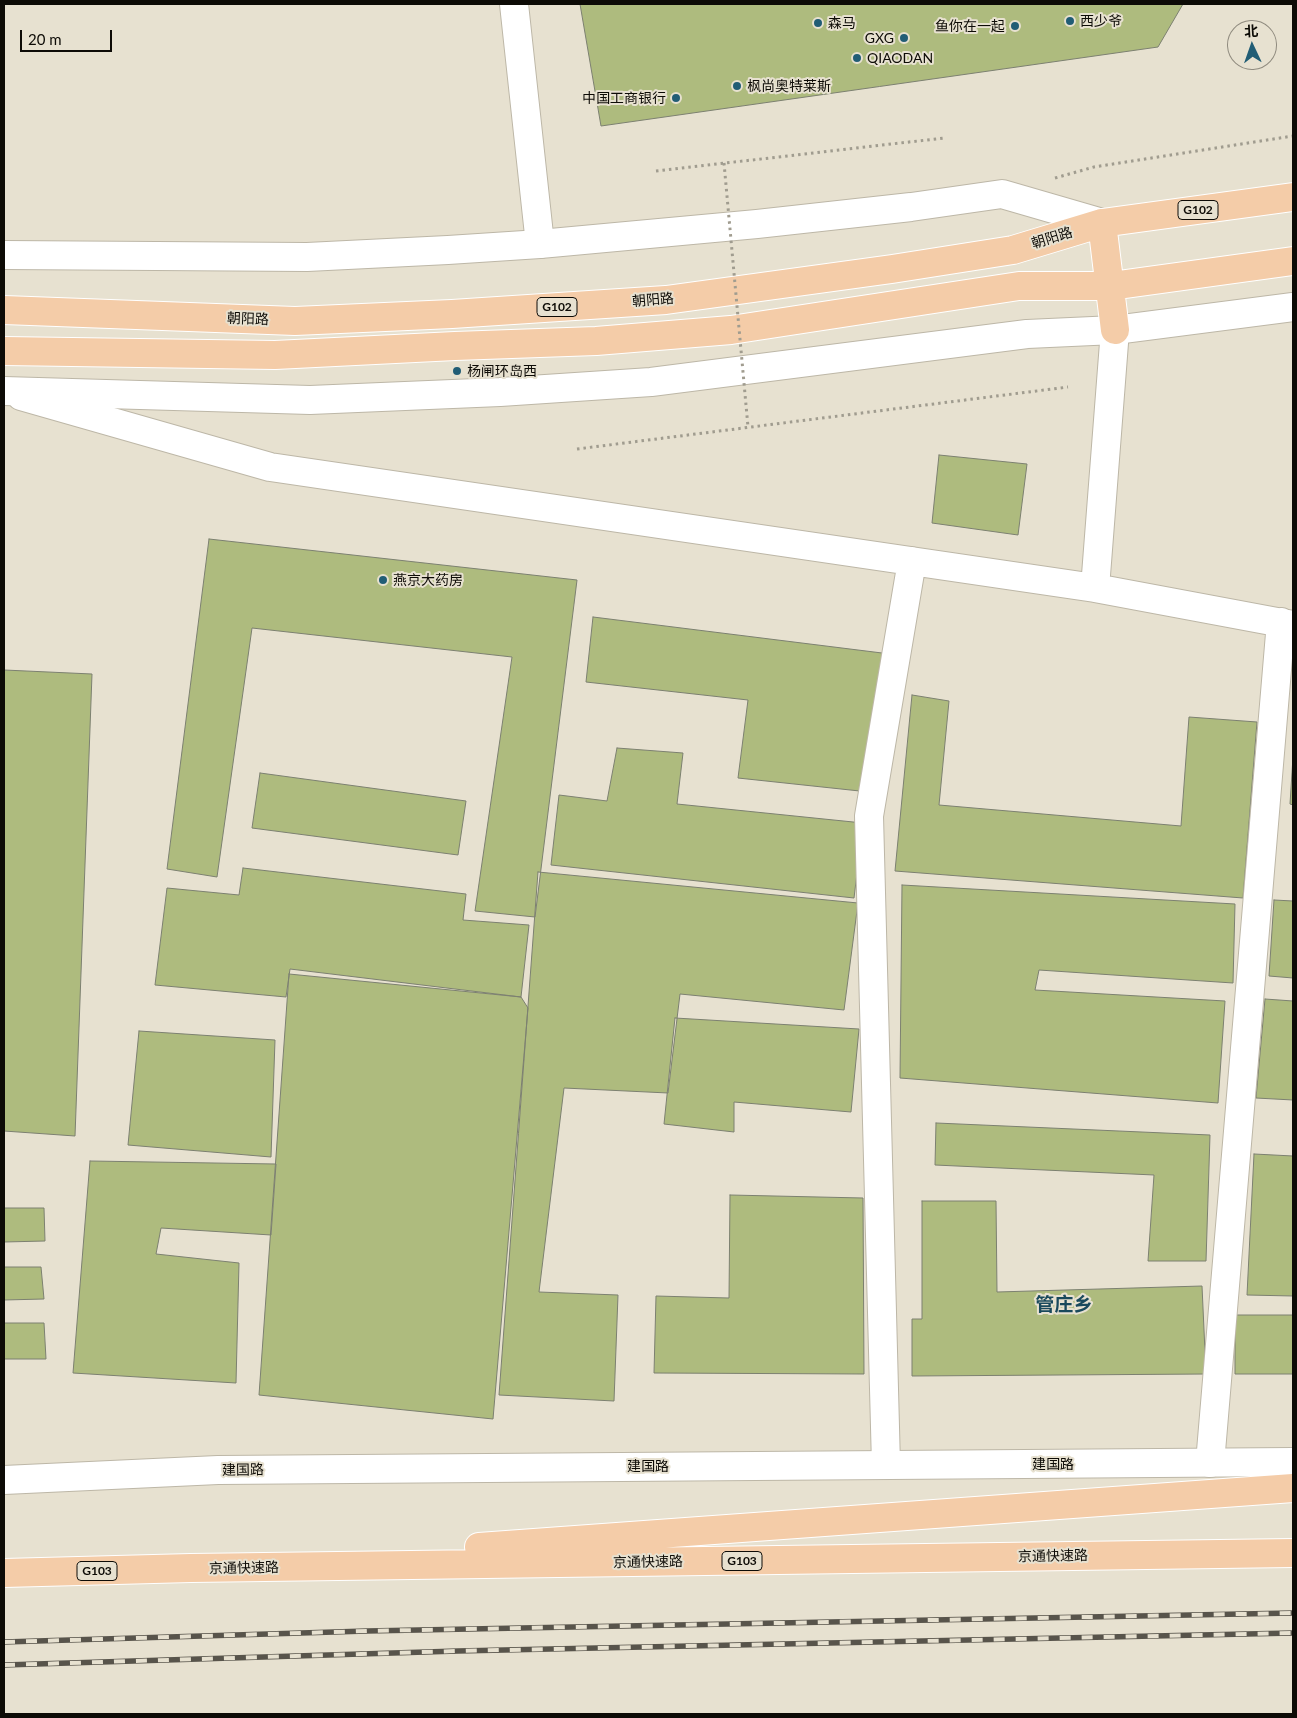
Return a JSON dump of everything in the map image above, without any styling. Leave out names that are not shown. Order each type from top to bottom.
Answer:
[{"type":"highway","name":"朝阳路","points":[[4,310],[296,321],[452,314],[666,300],[892,269],[1013,250],[1102,223],[1293,197]]},
{"type":"highway","points":[[1102,223],[1115,330]]},
{"type":"highway","points":[[4,350],[275,356],[455,346],[596,341],[731,330],[1019,286],[1111,286],[1293,261]]},
{"type":"highway","points":[[191,1568],[1293,1488]]},
{"type":"highway","name":"京通快速路","points":[[4,1573],[191,1568],[1293,1553]]},
{"type":"street","points":[[514,4],[540,244]]},
{"type":"street","points":[[4,255],[307,257],[540,244],[757,224],[911,207],[1002,194],[1102,223]]},
{"type":"street","points":[[4,391],[310,400],[500,392],[652,382],[1027,334],[1115,330],[1293,307]]},
{"type":"street","points":[[1095,588],[1115,330]]},
{"type":"street","points":[[4,391],[270,467],[1095,588],[1287,624],[1210,1463]]},
{"type":"street","points":[[886,1465],[868,816],[912,561]]},
{"type":"street","name":"建国路","points":[[4,1480],[218,1470],[1293,1462]]},
{"type":"path","points":[[1094,167],[1293,136]]},
{"type":"path","points":[[656,171],[944,138]]},
{"type":"path","points":[[724,163],[748,427]]},
{"type":"path","points":[[577,449],[1068,387]]},
{"type":"building","name":"枫尚奥特莱斯","points":[[580,4],[1183,4],[1158,47],[601,126]]},
{"type":"building","points":[[939,455],[1027,464],[1018,535],[932,523]]},
{"type":"building","points":[[209,539],[577,580],[535,917],[475,911],[512,657],[252,628],[217,877],[167,869]]},
{"type":"building","points":[[593,617],[890,654],[869,792],[738,778],[748,700],[586,682]]},
{"type":"building","points":[[4,670],[92,674],[75,1136],[4,1131]]},
{"type":"building","points":[[912,695],[949,701],[939,805],[1181,826],[1189,717],[1257,722],[1243,898],[895,871]]},
{"type":"building","points":[[617,748],[683,753],[677,804],[863,823],[854,898],[551,865],[559,795],[607,801]]},
{"type":"building","points":[[1293,757],[1293,805],[1290,804]]},
{"type":"building","points":[[260,773],[466,801],[458,855],[252,828]]},
{"type":"building","points":[[243,868],[466,894],[463,920],[529,925],[521,997],[290,969],[286,997],[155,985],[167,888],[239,895]]},
{"type":"building","points":[[538,872],[858,903],[844,1010],[680,994],[668,1093],[564,1088],[539,1292],[618,1295],[614,1401],[499,1395]]},
{"type":"building","points":[[902,885],[1235,904],[1233,983],[1039,970],[1035,990],[1225,1001],[1218,1103],[900,1078]]},
{"type":"building","points":[[1274,900],[1293,901],[1293,978],[1269,976]]},
{"type":"building","points":[[289,974],[521,997],[528,1008],[493,1419],[259,1395]]},
{"type":"building","points":[[1265,999],[1293,1001],[1293,1100],[1256,1098]]},
{"type":"building","points":[[675,1018],[859,1029],[851,1112],[734,1102],[734,1132],[664,1124]]},
{"type":"building","points":[[139,1031],[275,1040],[271,1157],[128,1145]]},
{"type":"building","points":[[936,1123],[1210,1135],[1206,1261],[1148,1261],[1154,1175],[935,1165]]},
{"type":"building","points":[[1254,1154],[1293,1156],[1293,1296],[1247,1295]]},
{"type":"building","points":[[90,1161],[276,1164],[271,1235],[161,1228],[156,1254],[239,1263],[236,1383],[73,1373]]},
{"type":"building","points":[[730,1195],[863,1198],[864,1374],[654,1373],[656,1296],[729,1298]]},
{"type":"building","points":[[922,1201],[996,1201],[997,1292],[1202,1286],[1206,1374],[912,1376],[912,1319],[922,1319]]},
{"type":"building","points":[[4,1208],[44,1208],[45,1241],[4,1242]]},
{"type":"building","points":[[4,1267],[41,1267],[44,1299],[4,1300]]},
{"type":"building","points":[[1235,1315],[1293,1315],[1293,1374],[1235,1374]]},
{"type":"building","points":[[4,1323],[44,1323],[46,1359],[4,1359]]},
{"type":"railway","points":[[4,1642],[367,1631],[1293,1613]]},
{"type":"railway","points":[[4,1665],[458,1651],[1293,1633]]},
{"type":"place","name":"西少爷","points":[[1070,21]]},
{"type":"place","name":"森马","points":[[818,23]]},
{"type":"place","name":"鱼你在一起","points":[[1015,26]]},
{"type":"place","name":"GXG","points":[[904,38]]},
{"type":"place","name":"QIAODAN","points":[[857,58]]},
{"type":"place","name":"枫尚奥特莱斯","points":[[737,86]]},
{"type":"place","name":"中国工商银行","points":[[676,98]]},
{"type":"place","name":"杨闸环岛西","points":[[457,371]]},
{"type":"place","name":"燕京大药房","points":[[383,580]]},
{"type":"district","name":"管庄乡","points":[[1064,1305]]}]
